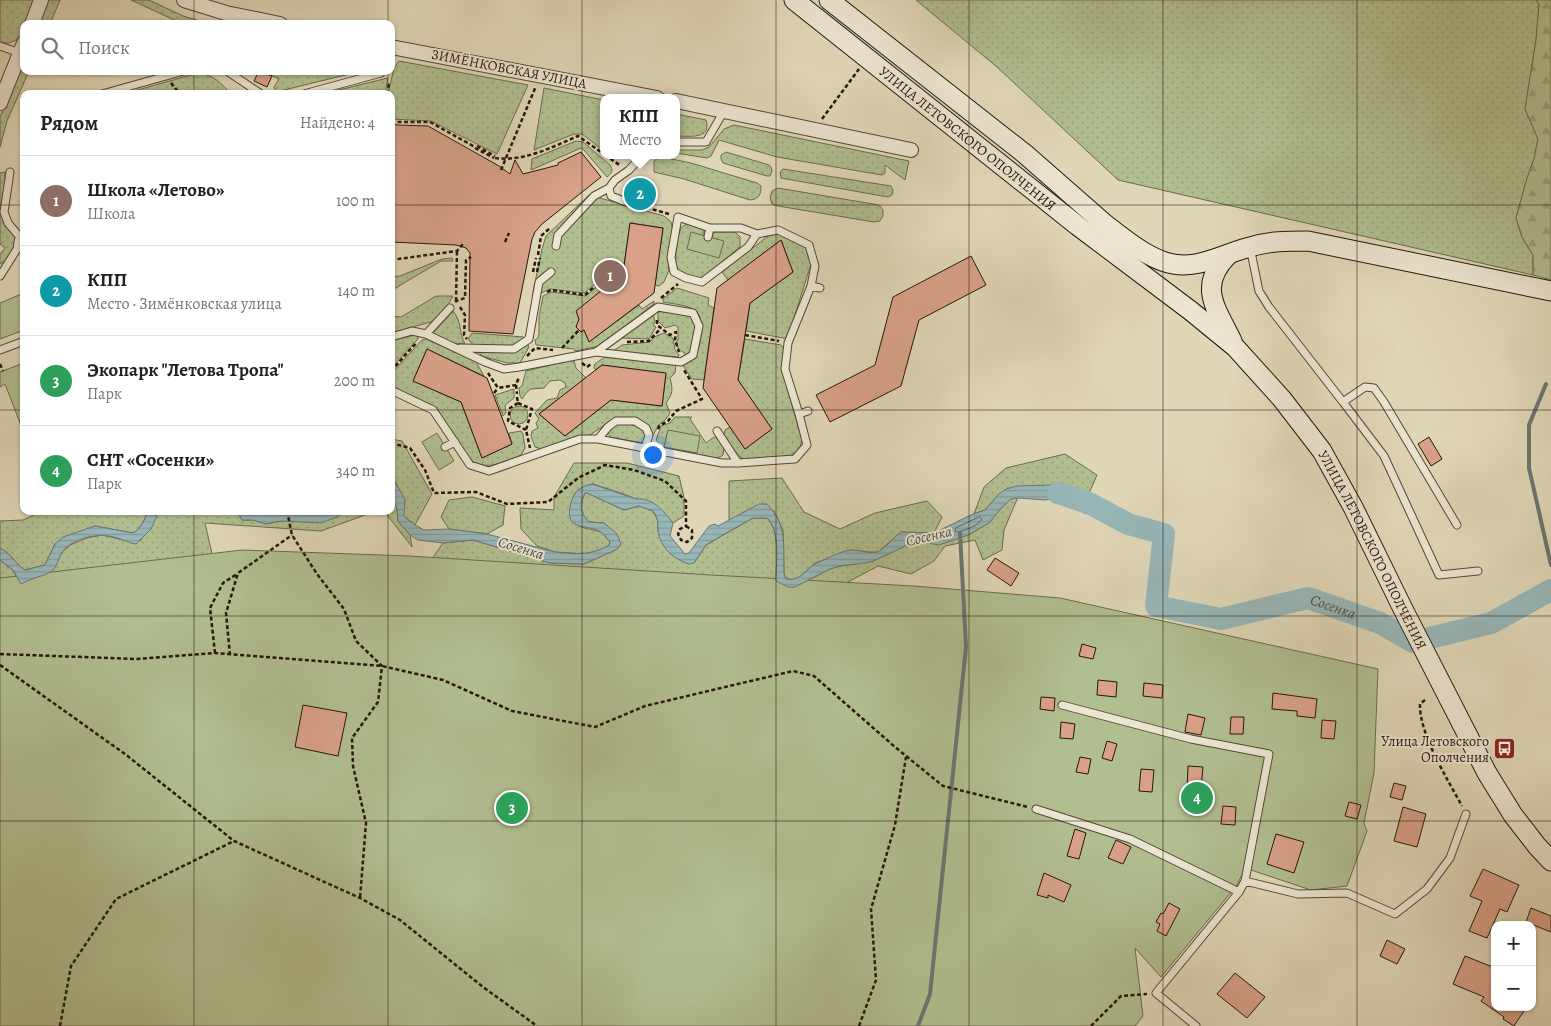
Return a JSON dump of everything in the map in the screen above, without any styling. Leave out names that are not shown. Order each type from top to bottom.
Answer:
[{"type":"main road","name":"УЛИЦА ЛЕТОВСКОГО ОПОЛЧЕНИЯ","points":[[794,0],[1235,347],[1282,400],[1322,452],[1353,507],[1403,609],[1488,773],[1513,815],[1551,861]]},
{"type":"main road","name":"УЛИЦА ЛЕТОВСКОГО ОПОЛЧЕНИЯ","points":[[829,0],[1024,154],[1106,225],[1144,276]]},
{"type":"main road","points":[[1106,225],[1140,249],[1164,262],[1182,266],[1198,264],[1250,247],[1278,241],[1308,241],[1551,291]]},
{"type":"main road","points":[[1228,255],[1218,265],[1213,275],[1211,286],[1212,300],[1235,347]]},
{"type":"street","points":[[34,20],[41,0]]},
{"type":"street","points":[[184,0],[226,13],[260,20]]},
{"type":"street","name":"ЗИМЁНКОВСКАЯ УЛИЦА","points":[[395,48],[636,94]]},
{"type":"street","points":[[0,103],[20,53]]},
{"type":"street","points":[[680,103],[911,150]]},
{"type":"lane","points":[[0,46],[20,48]]},
{"type":"lane","points":[[116,90],[170,75]]},
{"type":"lane","points":[[233,75],[255,90]]},
{"type":"lane","points":[[319,90],[374,75]]},
{"type":"lane","points":[[680,142],[706,142],[724,111]]},
{"type":"lane","points":[[556,246],[558,235],[594,196],[609,188],[615,180],[629,170],[639,159]]},
{"type":"lane","points":[[0,275],[17,250],[19,236],[8,223],[4,212],[10,172]]},
{"type":"lane","points":[[609,188],[611,196],[626,202]]},
{"type":"lane","points":[[395,392],[433,410],[470,465],[490,471],[580,439],[598,439],[680,453],[722,463],[795,459],[807,445],[785,369],[788,343],[811,286],[815,266],[809,245],[778,230],[757,234],[741,228],[710,228],[678,217],[671,257],[674,272],[686,278],[702,282],[748,247],[757,234]]},
{"type":"lane","points":[[708,237],[710,228]]},
{"type":"lane","points":[[1250,247],[1259,291],[1269,307],[1384,456],[1439,575],[1478,571]]},
{"type":"lane","points":[[457,348],[514,349],[530,340],[539,282],[551,272]]},
{"type":"lane","points":[[811,286],[820,288]]},
{"type":"lane","points":[[395,336],[412,332],[426,334],[504,369],[596,352],[681,362],[693,355],[699,326],[693,313],[658,306],[596,352]]},
{"type":"lane","points":[[426,334],[450,308]]},
{"type":"lane","points":[[0,350],[20,343]]},
{"type":"lane","points":[[1343,402],[1365,387],[1374,388],[1457,525]]},
{"type":"lane","points":[[799,414],[808,411]]},
{"type":"lane","points":[[598,439],[608,426],[616,421],[635,422],[646,428],[649,435],[645,448]]},
{"type":"lane","points":[[717,430],[738,463]]},
{"type":"lane","points":[[445,447],[455,442]]},
{"type":"lane","points":[[1062,705],[1191,738],[1269,754],[1245,880],[1239,892],[1156,993],[1196,1026]]},
{"type":"lane","points":[[1036,809],[1130,839],[1239,892]]},
{"type":"lane","points":[[1245,880],[1298,894],[1347,893],[1395,914],[1427,889],[1450,858],[1466,814]]},
{"type":"path","points":[[811,129],[824,118],[859,68]]},
{"type":"path","points":[[170,81],[177,90]]},
{"type":"path","points":[[388,90],[389,83]]},
{"type":"path","points":[[501,170],[537,85]]},
{"type":"path","points":[[395,122],[430,122],[495,157],[506,159],[533,154],[578,136],[600,152]]},
{"type":"path","points":[[611,159],[629,170],[629,189],[623,197],[626,202],[678,217]]},
{"type":"path","points":[[505,242],[509,233]]},
{"type":"path","points":[[456,296],[457,251],[463,244]]},
{"type":"path","points":[[395,259],[457,251]]},
{"type":"path","points":[[535,272],[538,258]]},
{"type":"path","points":[[537,297],[550,290],[585,295],[603,279],[613,278],[615,280]]},
{"type":"path","points":[[662,297],[673,288]]},
{"type":"path","points":[[562,348],[579,330]]},
{"type":"path","points":[[395,367],[426,334]]},
{"type":"path","points":[[745,335],[788,343]]},
{"type":"path","points":[[0,364],[3,371]]},
{"type":"path","points":[[516,385],[518,403]]},
{"type":"path","points":[[494,393],[498,388]]},
{"type":"path","points":[[518,403],[532,409],[526,430],[532,456]]},
{"type":"path","points":[[518,403],[510,408],[508,421],[526,430]]},
{"type":"path","points":[[668,421],[676,411]]},
{"type":"path","points":[[395,444],[410,448],[425,470],[434,493],[476,492],[507,504],[548,502],[578,478],[605,464],[634,470],[665,482],[686,501],[686,526]]},
{"type":"path","points":[[288,515],[292,535],[317,574],[344,609],[356,641],[382,666]]},
{"type":"path","points":[[686,526],[692,530],[692,538],[687,542],[681,540],[678,534],[680,529],[686,526]]},
{"type":"path","points":[[214,653],[210,608],[223,584],[292,535]]},
{"type":"path","points":[[230,655],[226,614],[238,573]]},
{"type":"path","points":[[0,654],[136,659],[214,653],[382,666],[443,680],[512,711],[595,727],[645,706],[793,671],[814,676],[943,786],[1036,809]]},
{"type":"path","points":[[0,665],[125,754],[234,842],[360,898],[400,920],[483,987],[536,1026]]},
{"type":"path","points":[[360,898],[366,823],[353,766],[352,738],[378,702],[382,666]]},
{"type":"path","points":[[1426,700],[1420,704],[1420,713],[1433,753],[1466,814]]},
{"type":"path","points":[[859,1026],[876,980],[872,909],[895,825],[906,756]]},
{"type":"path","points":[[60,1026],[71,966],[116,899],[234,842]]},
{"type":"path","points":[[1091,1026],[1121,996],[1156,993]]},
{"type":"green space","points":[[0,0],[35,0],[28,20],[20,20],[20,36],[9,43],[0,42]]},
{"type":"green space","points":[[46,0],[60,0],[52,20],[38,20]]},
{"type":"green space","points":[[131,0],[149,0],[183,16],[196,20],[174,20]]},
{"type":"green space","points":[[916,0],[1536,0],[1539,4],[1536,40],[1525,109],[1538,139],[1534,159],[1516,218],[1522,237],[1533,255],[1533,275],[1118,180],[997,67]]},
{"type":"green space","points":[[1536,0],[1551,0],[1551,280],[1533,275],[1533,255],[1522,237],[1516,218],[1534,159],[1538,139],[1525,109],[1536,40],[1539,4]]},
{"type":"green space","points":[[399,61],[528,85],[497,154],[431,121],[395,119],[395,90],[389,90],[392,75],[395,75],[395,67]]},
{"type":"green space","points":[[20,68],[20,75],[27,75],[7,121],[0,147],[0,117]]},
{"type":"green space","points":[[191,75],[206,75],[220,83],[227,90],[137,90]]},
{"type":"green space","points":[[270,75],[346,75],[284,90],[276,90],[274,87],[279,79]]},
{"type":"green space","points":[[388,78],[386,90],[338,90]]},
{"type":"green space","points":[[544,88],[600,99],[600,148],[582,134],[574,134],[534,150]]},
{"type":"green space","points":[[680,115],[706,120],[706,131],[698,136],[680,136]]},
{"type":"green space","points":[[734,125],[909,161],[905,180],[885,165],[885,173],[882,175],[777,157],[719,140],[711,156],[707,158],[680,154],[680,150],[702,150],[709,147],[724,129]]},
{"type":"green space","points":[[576,141],[583,142],[600,156],[600,159],[603,159],[610,165],[612,170],[607,177],[581,148],[531,170],[532,159]]},
{"type":"green space","points":[[726,152],[769,165],[772,171],[770,176],[723,163],[721,155]]},
{"type":"green space","points":[[657,159],[672,159],[691,163],[757,183],[761,186],[760,194],[756,199],[750,200],[684,179],[654,172],[654,161]]},
{"type":"green space","points":[[783,169],[891,186],[893,190],[892,195],[888,197],[781,178],[780,172]]},
{"type":"green space","points":[[5,172],[5,203],[2,214],[6,225],[16,235],[11,252],[7,259],[0,264],[0,254],[5,248],[0,244],[0,173]]},
{"type":"green space","points":[[778,188],[879,205],[883,210],[883,216],[880,221],[874,222],[778,206],[772,204],[770,198],[772,191]]},
{"type":"green space","points":[[589,195],[664,216],[671,222],[673,231],[668,261],[669,270],[664,282],[659,286],[655,285],[663,228],[630,223],[623,273],[617,279],[612,274],[603,277],[584,293],[550,289],[537,295],[533,292],[546,236]]},
{"type":"green space","points":[[689,224],[704,229],[704,236],[718,258],[723,242],[711,238],[714,232],[735,232],[740,237],[740,247],[702,278],[683,274],[677,268],[676,249],[680,230],[683,226]]},
{"type":"green space","points":[[691,232],[724,241],[719,258],[687,249]]},
{"type":"green space","points":[[772,234],[786,237],[802,245],[809,253],[811,264],[787,338],[746,331],[750,303],[793,272],[781,240],[728,280],[722,272]]},
{"type":"green space","points":[[452,258],[453,261],[441,261],[395,288],[395,277],[442,259]]},
{"type":"green space","points":[[603,281],[614,281],[579,319],[581,332],[584,330],[590,341],[639,305],[642,309],[654,301],[654,304],[599,346],[575,351],[574,349],[536,345],[535,340],[539,334],[539,317],[543,296],[551,292],[586,296]]},
{"type":"green space","points":[[677,288],[709,298],[708,305],[714,308],[704,380],[692,379],[684,367],[684,364],[693,359],[699,348],[701,322],[697,312],[681,305],[663,302],[663,299]]},
{"type":"green space","points":[[20,295],[20,332],[0,339],[0,303]]},
{"type":"green space","points":[[436,296],[453,296],[434,321],[395,332],[395,316],[401,317]]},
{"type":"green space","points":[[661,309],[687,314],[694,321],[694,336],[688,356],[685,356],[685,353],[679,350],[676,343],[678,327],[675,325],[665,328],[658,321],[658,314]]},
{"type":"green space","points":[[453,311],[458,320],[465,344],[453,343],[433,333]]},
{"type":"green space","points":[[653,313],[655,322],[653,325],[656,327],[649,339],[622,338]]},
{"type":"green space","points":[[472,333],[524,337],[529,347],[520,363],[507,363],[482,356],[468,339]]},
{"type":"green space","points":[[664,333],[673,338],[678,357],[613,351],[622,345],[650,342],[654,337]]},
{"type":"green space","points":[[418,336],[418,339],[395,364],[395,340]]},
{"type":"green space","points":[[426,339],[476,362],[484,376],[427,349],[413,381],[461,402],[482,458],[512,444],[509,433],[521,431],[525,448],[521,455],[489,465],[483,465],[471,460],[431,405],[395,388],[395,370],[422,340]]},
{"type":"green space","points":[[745,339],[781,345],[784,349],[782,370],[802,440],[799,450],[790,456],[744,459],[739,456],[724,436],[725,430],[730,427],[745,449],[772,429],[738,380]]},
{"type":"green space","points":[[605,357],[676,364],[675,373],[670,378],[672,391],[666,403],[670,413],[666,419],[659,425],[653,435],[648,427],[617,418],[590,435],[579,436],[541,449],[535,447],[531,436],[532,431],[538,428],[536,423],[539,419],[535,413],[547,400],[557,398],[560,390],[566,387],[565,383],[560,380],[550,381],[544,388],[531,389],[522,399],[519,388],[522,386],[526,371],[571,360],[574,361],[576,368],[586,378],[539,414],[565,436],[611,400],[662,406],[666,374],[602,365],[596,370],[594,368],[595,364]]},
{"type":"green space","points":[[20,364],[20,423],[5,384],[0,387],[0,372]]},
{"type":"green space","points":[[514,389],[514,398],[505,405],[506,413],[503,416],[495,395]]},
{"type":"green space","points":[[519,406],[525,409],[528,415],[525,421],[519,424],[513,421],[510,415],[513,409]]},
{"type":"green space","points":[[675,417],[692,417],[690,419],[706,443],[714,437],[718,439],[724,447],[723,455],[716,459],[685,453],[684,451],[697,453],[668,430],[664,447],[678,450],[663,448],[656,440],[661,426],[670,423]]},
{"type":"green space","points":[[620,423],[641,429],[646,435],[643,443],[610,437],[608,432],[612,426]]},
{"type":"green space","points":[[668,430],[700,436],[697,453],[664,447]]},
{"type":"green space","points":[[437,433],[454,461],[439,470],[422,442]]},
{"type":"green space","points":[[395,440],[402,441],[432,494],[415,525],[403,516],[405,500],[395,481]]},
{"type":"green space","points":[[1065,454],[1097,475],[1087,498],[1074,491],[999,494],[985,510],[974,514],[984,487],[1006,468]]},
{"type":"green space","points":[[574,463],[627,463],[679,476],[684,497],[684,516],[673,523],[658,510],[647,504],[593,484],[575,493],[573,498],[574,523],[581,527],[601,532],[610,542],[609,545],[602,550],[585,554],[555,552],[537,546],[521,529],[520,508],[554,510],[554,497]]},
{"type":"green space","points":[[782,478],[804,512],[840,529],[875,513],[927,501],[942,517],[934,533],[901,532],[878,552],[851,550],[815,563],[800,577],[793,580],[786,579],[784,574],[783,530],[774,511],[729,521],[729,481]]},
{"type":"green space","points":[[585,493],[624,510],[639,506],[653,511],[658,521],[658,532],[694,563],[706,545],[753,518],[767,518],[776,539],[776,581],[795,587],[830,569],[873,561],[916,541],[956,538],[968,535],[989,523],[1002,507],[1011,499],[1018,497],[1004,530],[1002,550],[983,560],[975,540],[945,546],[934,561],[911,574],[878,566],[797,609],[624,573],[431,560],[443,543],[473,540],[550,563],[584,564],[617,549],[621,544],[604,523],[589,522],[584,517],[580,506]]},
{"type":"green space","points":[[472,497],[505,506],[503,525],[487,534],[449,529],[441,517],[449,500]]},
{"type":"green space","points":[[395,504],[398,521],[410,535],[412,547],[387,515],[395,515]]},
{"type":"green space","points":[[34,515],[146,515],[133,533],[95,526],[55,544],[45,565],[25,570],[0,548],[0,521],[23,520]]},
{"type":"green space","points":[[157,515],[239,515],[242,520],[253,520],[266,524],[281,521],[337,517],[339,515],[365,515],[321,531],[205,523],[222,597],[0,599],[0,560],[14,571],[18,580],[54,568],[62,552],[70,545],[87,538],[102,535],[136,543],[141,540]]},
{"type":"green space","points":[[242,550],[409,556],[914,586],[1060,598],[1378,669],[1374,773],[1364,823],[1367,831],[1347,886],[1311,890],[1245,868],[1237,885],[1161,977],[1135,948],[1143,1016],[1135,1026],[0,1026],[0,578]]},
{"type":"water","points":[[395,481],[405,500],[404,516],[424,530],[449,529],[487,534],[555,552],[589,553],[602,549],[609,545],[610,542],[602,533],[596,530],[578,526],[570,519],[569,513],[574,495],[581,488],[592,484],[636,499],[647,500],[657,506],[673,523],[670,536],[685,554],[689,553],[709,526],[715,524],[718,526],[759,504],[767,504],[774,512],[781,528],[784,545],[784,574],[786,579],[791,579],[800,576],[815,564],[844,551],[877,552],[901,532],[934,533],[985,510],[1006,489],[1017,486],[1052,485],[1074,491],[1087,498],[1086,514],[1056,498],[1045,500],[1011,499],[989,523],[968,535],[939,545],[916,541],[873,561],[830,569],[795,587],[788,587],[776,581],[776,539],[767,518],[753,518],[728,532],[706,545],[694,563],[689,564],[673,556],[665,547],[659,536],[657,520],[653,511],[639,506],[624,510],[585,493],[581,508],[586,519],[589,522],[604,523],[617,534],[621,544],[617,549],[584,564],[550,563],[473,540],[443,543],[418,540],[410,535],[398,521],[395,504]]},
{"type":"water","points":[[146,515],[157,515],[151,529],[136,544],[110,536],[81,539],[63,551],[51,572],[22,584],[14,571],[0,560],[0,548],[8,553],[25,570],[45,565],[55,544],[63,537],[95,526],[133,533]]},
{"type":"water","points":[[239,515],[339,515],[321,523],[281,521],[266,524],[253,520],[242,520]]},
{"type":"building","points":[[257,75],[272,76],[267,87],[254,81]]},
{"type":"building","points":[[395,124],[428,126],[510,174],[515,160],[523,174],[558,165],[558,163],[581,152],[601,177],[542,224],[535,232],[513,334],[469,331],[470,253],[466,248],[456,245],[395,242]]},
{"type":"building","points":[[633,181],[654,187],[648,205],[628,197]]},
{"type":"building","points":[[630,223],[663,228],[654,293],[589,342],[584,330],[581,332],[576,327],[579,319],[576,311],[623,273]]},
{"type":"building","points":[[781,240],[793,272],[750,303],[738,380],[772,429],[745,449],[703,388],[717,288]]},
{"type":"building","points":[[971,256],[986,285],[919,320],[901,386],[830,422],[816,395],[875,365],[893,297]]},
{"type":"building","points":[[427,349],[487,378],[512,444],[482,458],[461,402],[413,381]]},
{"type":"building","points":[[602,365],[666,373],[662,406],[611,400],[565,436],[539,414]]},
{"type":"building","points":[[1429,437],[1442,459],[1431,466],[1418,444]]},
{"type":"building","points":[[995,558],[1019,573],[1011,586],[987,570]]},
{"type":"building","points":[[1082,644],[1096,648],[1093,659],[1079,656]]},
{"type":"building","points":[[1098,680],[1117,682],[1116,697],[1097,695]]},
{"type":"building","points":[[1144,683],[1163,685],[1162,698],[1143,696]]},
{"type":"building","points":[[1273,693],[1317,699],[1315,718],[1297,716],[1297,711],[1272,709]]},
{"type":"building","points":[[1041,697],[1055,698],[1054,711],[1040,709]]},
{"type":"building","points":[[303,705],[347,713],[338,756],[295,747]]},
{"type":"building","points":[[1188,714],[1205,718],[1201,735],[1185,732]]},
{"type":"building","points":[[1231,717],[1244,717],[1243,734],[1230,734]]},
{"type":"building","points":[[1322,720],[1336,721],[1334,739],[1321,738]]},
{"type":"building","points":[[1061,722],[1075,724],[1073,739],[1060,738]]},
{"type":"building","points":[[1107,741],[1117,744],[1112,761],[1102,758]]},
{"type":"building","points":[[1080,757],[1091,759],[1088,774],[1076,772]]},
{"type":"building","points":[[1188,766],[1203,767],[1201,789],[1187,788]]},
{"type":"building","points":[[1141,769],[1154,770],[1152,792],[1139,791]]},
{"type":"building","points":[[1394,783],[1406,786],[1402,800],[1390,797]]},
{"type":"building","points":[[1349,802],[1361,805],[1357,819],[1345,816]]},
{"type":"building","points":[[1223,806],[1236,807],[1235,825],[1221,824]]},
{"type":"building","points":[[1403,807],[1426,814],[1417,847],[1394,841]]},
{"type":"building","points":[[1075,829],[1086,833],[1079,859],[1067,856]]},
{"type":"building","points":[[1276,834],[1304,842],[1294,873],[1267,864]]},
{"type":"building","points":[[1116,840],[1131,847],[1123,864],[1108,858]]},
{"type":"building","points":[[1483,869],[1519,885],[1507,912],[1500,909],[1495,921],[1491,921],[1491,929],[1487,938],[1469,931],[1482,901],[1470,896]]},
{"type":"building","points":[[1044,873],[1071,885],[1064,902],[1048,895],[1048,898],[1037,895]]},
{"type":"building","points":[[1169,903],[1180,909],[1166,936],[1157,931],[1160,924],[1156,922]]},
{"type":"building","points":[[1531,908],[1551,916],[1551,932],[1536,926],[1536,921],[1526,921]]},
{"type":"building","points":[[1387,940],[1405,949],[1397,964],[1380,956]]},
{"type":"building","points":[[1465,956],[1491,966],[1491,1008],[1481,1001],[1484,997],[1453,984]]},
{"type":"building","points":[[1235,973],[1265,997],[1247,1018],[1217,994]]},
{"type":"building","points":[[1495,1011],[1524,1011],[1514,1026],[1503,1019],[1504,1017]]},
{"type":"waterway","points":[[1546,384],[1529,425],[1529,468],[1551,565]]},
{"type":"waterway","name":"Сосенка","points":[[1058,493],[1091,504],[1128,524],[1164,534],[1156,606],[1221,619],[1308,598],[1380,623],[1413,642],[1491,623],[1551,590]]},
{"type":"waterway","points":[[918,1026],[930,994],[966,647],[960,533]]},
{"type":"place","name":"КПП","points":[[640,194]]},
{"type":"place","name":"Школа «Летово»","points":[[610,276]]},
{"type":"place","name":"Улица Летовского Ополчения","points":[[1505,749]]},
{"type":"place","name":"СНТ «Сосенки»","points":[[1197,798]]},
{"type":"place","name":"Экопарк \"Летова Тропа\"","points":[[512,808]]}]
